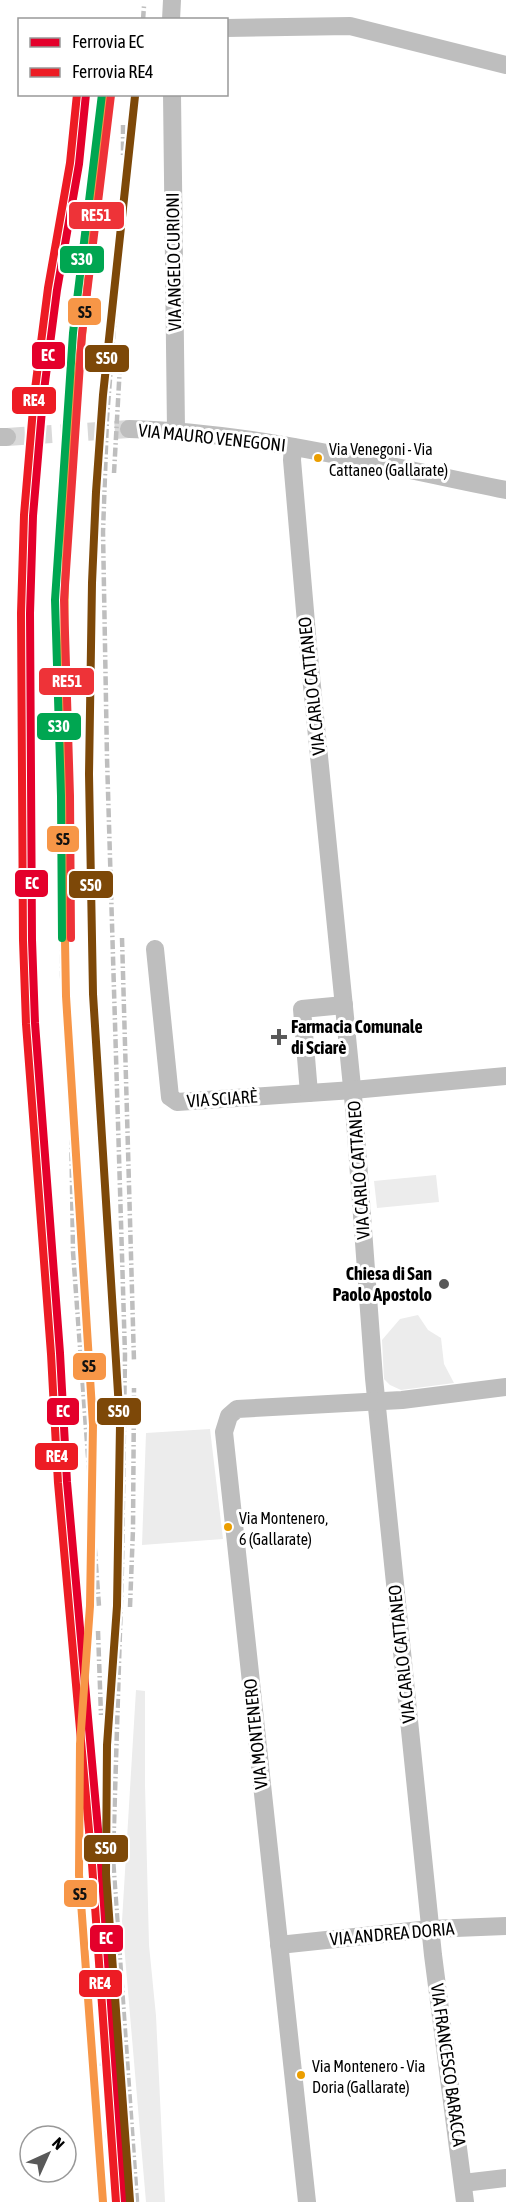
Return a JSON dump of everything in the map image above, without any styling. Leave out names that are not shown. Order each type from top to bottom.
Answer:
[{"type":"street","points":[[171,0],[171,18]]},
{"type":"street","points":[[228,28],[350,26],[506,65]]},
{"type":"street","name":"VIA ANGELO CURIONI","points":[[172,96],[176,430]]},
{"type":"street","name":"VIA MAURO VENEGONI","points":[[129,429],[176,430],[236,437],[506,490]]},
{"type":"street","name":"VIA CARLO CATTANEO","points":[[293,447],[292,460],[308,646],[353,1090],[376,1402],[430,1929]]},
{"type":"street","name":"VIA SCIARÈ","points":[[155,949],[170,1097],[177,1102],[353,1090],[506,1076]]},
{"type":"street","points":[[309,1093],[302,1009],[344,1005]]},
{"type":"street","points":[[376,1402],[506,1387]]},
{"type":"street","name":"VIA MONTENERO","points":[[307,2202],[224,1432],[229,1416],[237,1409],[376,1402]]},
{"type":"street","name":"VIA ANDREA DORIA","points":[[279,1945],[430,1929],[506,1926]]},
{"type":"street","name":"VIA FRANCESCO BARACCA","points":[[430,1929],[465,2202]]},
{"type":"street","points":[[463,2182],[506,2178]]},
{"type":"shaded area","points":[[436,1175],[439,1202],[377,1208],[374,1181]]},
{"type":"shaded area","points":[[418,1315],[428,1330],[441,1338],[444,1364],[454,1383],[401,1390],[384,1379],[382,1340],[400,1319]]},
{"type":"shaded area","points":[[210,1429],[223,1539],[142,1545],[146,1433]]},
{"type":"shaded area","points":[[136,1690],[145,1691],[149,1945],[156,2016],[165,2202],[146,2202],[122,1921]]},
{"type":"tunnel","points":[[7,437],[129,429]]},
{"type":"railway","points":[[143,18],[144,6]]},
{"type":"railway","points":[[137,96],[122,223],[107,418],[103,532],[107,758],[125,1355],[122,1566],[113,1858],[137,2202]]},
{"type":"railway","points":[[123,125],[123,155]]},
{"type":"railway","points":[[114,473],[120,365]]},
{"type":"railway","points":[[62,938],[62,975],[71,1117],[73,1252],[99,1606]]},
{"type":"railway","points":[[122,938],[134,1361]]},
{"type":"railway","points":[[130,1607],[134,1388]]},
{"type":"railway","points":[[98,1631],[101,1715]]},
{"type":"railway","points":[[102,2066],[108,1975]]},
{"type":"railway","points":[[107,2131],[118,2202]]},
{"type":"rail line","name":"RE4","points":[[77,96],[70,163],[48,288],[34,397],[24,515],[21,613],[23,940],[26,1024],[51,1354],[58,1483],[92,1864],[116,2202]]},
{"type":"rail line","name":"EC","points":[[86,96],[79,164],[57,290],[43,398],[33,516],[30,613],[32,940],[35,1023],[60,1353],[67,1482],[101,1863],[125,2202]]},
{"type":"transit line","name":"S30","points":[[62,938],[61,796],[55,600],[73,333],[102,96]]},
{"type":"transit line","name":"S5","points":[[103,2202],[79,1875],[80,1744],[90,1606],[93,1425],[66,996],[62,774],[69,490],[76,392],[108,96]]},
{"type":"transit line","name":"RE51","points":[[71,938],[70,796],[64,600],[82,334],[111,96]]},
{"type":"transit line","name":"S50","points":[[130,2201],[106,1874],[107,1745],[117,1606],[120,1425],[93,994],[89,774],[96,492],[103,395],[135,96]]},
{"type":"place","name":"Via Venegoni - Via Cattaneo (Gallarate)","points":[[318,458]]},
{"type":"place","name":"Farmacia Comunale di Sciarè","points":[[279,1037]]},
{"type":"place","name":"Chiesa di San Paolo Apostolo","points":[[444,1284]]},
{"type":"place","name":"Via Montenero, 6 (Gallarate)","points":[[228,1527]]},
{"type":"place","name":"Via Montenero - Via Doria (Gallarate)","points":[[301,2075]]}]
